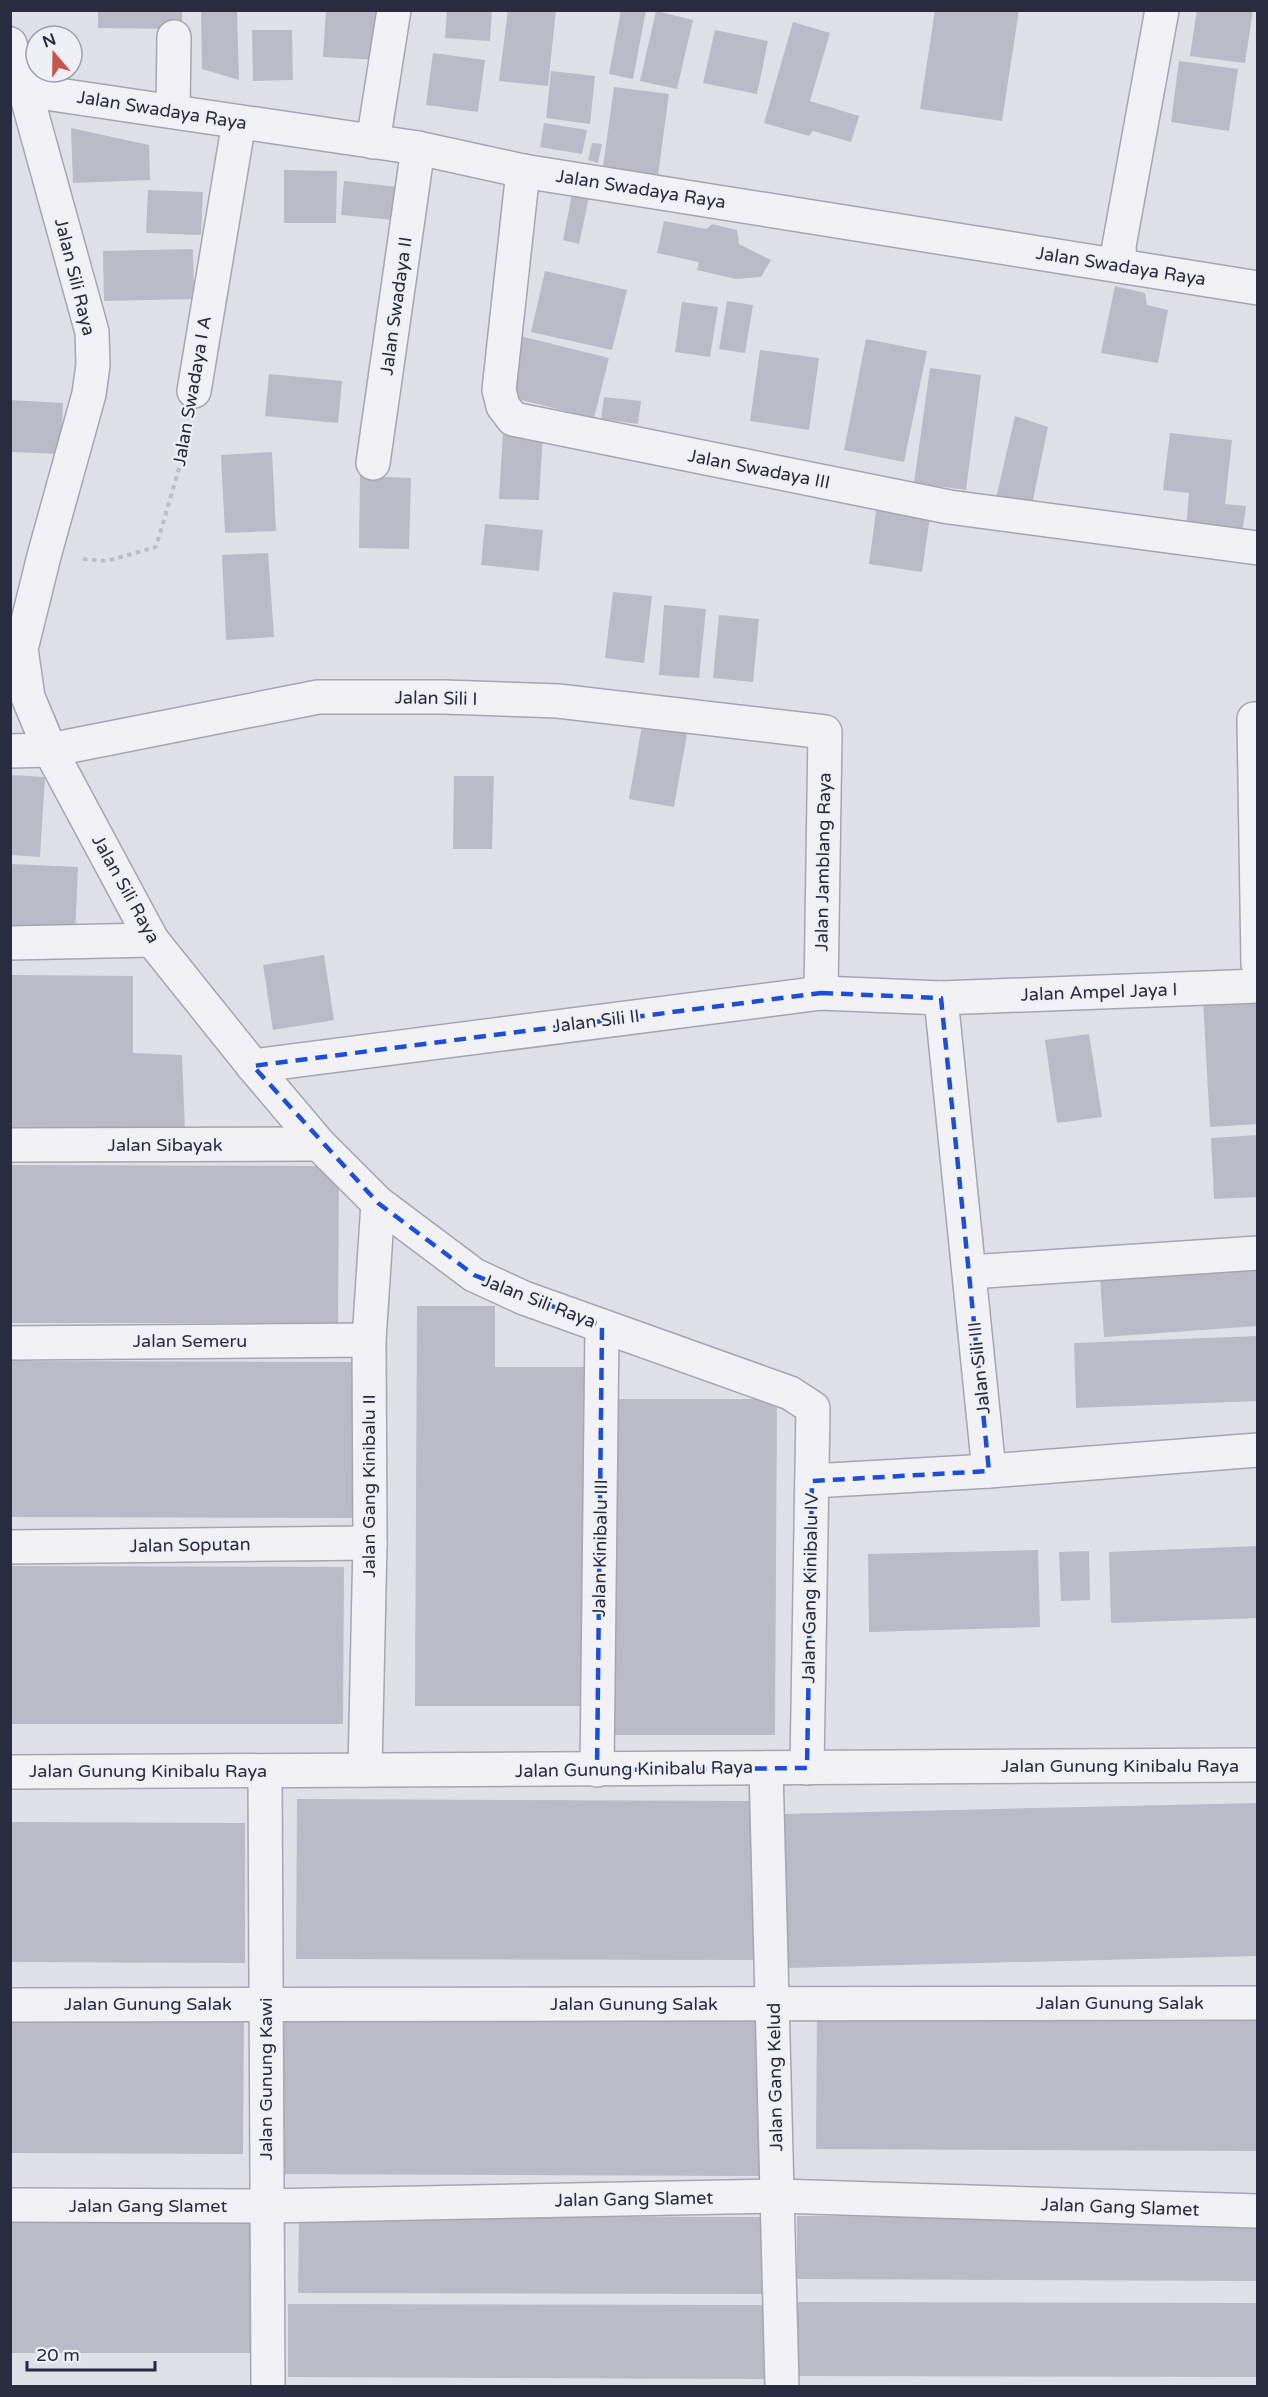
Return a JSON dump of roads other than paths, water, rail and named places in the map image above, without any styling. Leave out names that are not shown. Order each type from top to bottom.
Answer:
[{"type":"street","points":[[373,141],[394,10]]},
{"type":"street","points":[[1120,265],[1119,246],[1162,10]]},
{"type":"street","points":[[173,111],[174,37]]},
{"type":"street","name":"Jalan Sili Raya","points":[[10,44],[25,90],[92,332],[93,365],[89,394],[44,556],[20,608],[21,649],[28,697],[50,750],[152,939],[253,1066],[319,1144],[378,1203],[474,1275],[524,1298],[790,1393],[813,1408]]},
{"type":"street","name":"Jalan Swadaya Raya","points":[[25,90],[418,148],[523,171],[1257,288]]},
{"type":"street","name":"Jalan Swadaya I A","points":[[194,391],[239,122]]},
{"type":"street","name":"Jalan Swadaya II","points":[[373,463],[418,148]]},
{"type":"street","name":"Jalan Swadaya III","points":[[523,171],[499,390],[503,406],[513,419],[949,507],[1257,548]]},
{"type":"street","name":"Jalan Sili I","points":[[10,751],[50,750],[318,697],[444,697],[558,701],[825,732]]},
{"type":"street","points":[[1254,718],[1257,964]]},
{"type":"street","name":"Jalan Jamblang Raya","points":[[821,993],[825,732]]},
{"type":"street","points":[[10,943],[152,939]]},
{"type":"street","name":"Jalan Ampel Jaya I","points":[[941,998],[1257,986]]},
{"type":"street","name":"Jalan Sili II","points":[[253,1066],[821,993],[941,998]]},
{"type":"street","name":"Jalan Sili III","points":[[941,998],[990,1471]]},
{"type":"street","name":"Jalan Sibayak","points":[[10,1145],[319,1144]]},
{"type":"street","name":"Jalan Gang Kinibalu II","points":[[365,1770],[370,1543],[369,1340],[378,1203]]},
{"type":"street","points":[[970,1272],[1257,1253]]},
{"type":"street","name":"Jalan Kinibalu III","points":[[597,1770],[602,1326]]},
{"type":"street","name":"Jalan Semeru","points":[[10,1342],[369,1340]]},
{"type":"street","name":"Jalan Gang Kinibalu IV","points":[[807,1768],[813,1408]]},
{"type":"street","points":[[812,1481],[990,1471],[1257,1450]]},
{"type":"street","name":"Jalan Soputan","points":[[10,1547],[370,1543]]},
{"type":"street","name":"Jalan Gunung Kinibalu Raya","points":[[10,1772],[1257,1765]]},
{"type":"street","name":"Jalan Gang Kelud","points":[[766,1768],[782,2386]]},
{"type":"street","name":"Jalan Gunung Kawi","points":[[265,1771],[268,2386]]},
{"type":"street","name":"Jalan Gunung Salak","points":[[10,2005],[1257,2003]]},
{"type":"street","name":"Jalan Gang Slamet","points":[[10,2205],[267,2206],[778,2196],[1257,2211]]}]
